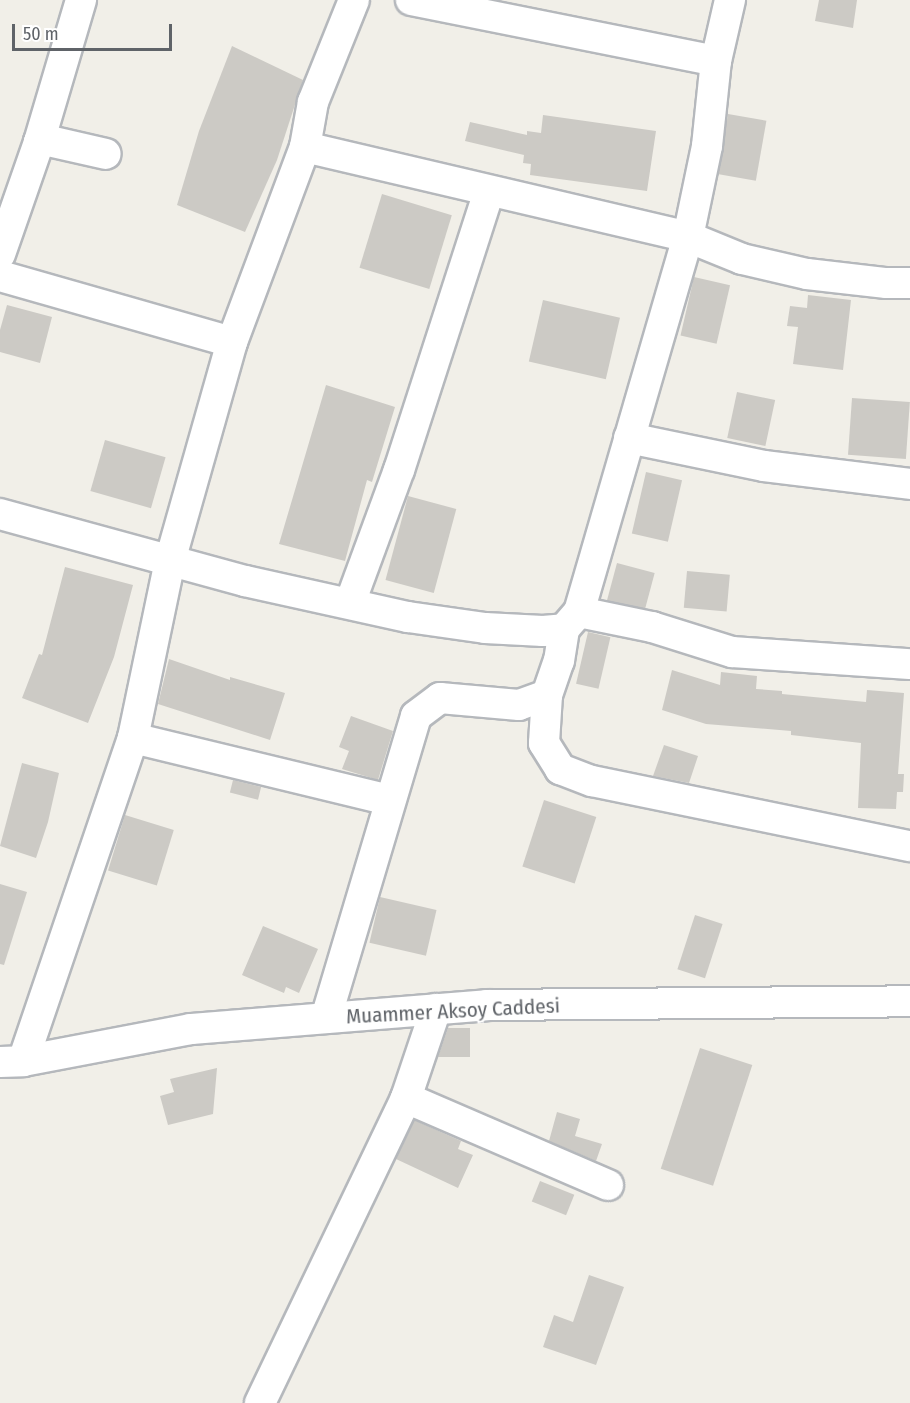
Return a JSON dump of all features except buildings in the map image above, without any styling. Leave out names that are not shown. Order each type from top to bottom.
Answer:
[{"type":"street","points":[[0,254],[39,142],[81,0]]},
{"type":"street","points":[[11,1062],[133,738],[170,561],[232,342],[304,147],[313,102],[354,0]]},
{"type":"street","points":[[411,0],[716,61]]},
{"type":"street","points":[[730,0],[716,61],[707,146],[688,237],[629,438],[547,695],[544,743],[560,768],[592,781],[910,846]]},
{"type":"street","points":[[39,142],[49,141],[106,154]]},
{"type":"street","points":[[304,147],[688,237],[742,259],[807,274],[886,283],[910,283]]},
{"type":"street","points":[[350,603],[399,470],[489,192]]},
{"type":"street","points":[[0,276],[232,342]]},
{"type":"street","points":[[629,438],[764,466],[910,484]]},
{"type":"street","points":[[0,514],[245,581],[408,617],[485,628],[543,631],[572,620],[652,627],[732,652],[910,664]]},
{"type":"street","points":[[326,1018],[389,800],[416,716],[440,698],[519,705],[547,695]]},
{"type":"street","points":[[133,738],[389,800]]},
{"type":"street","name":"Muammer Aksoy Caddesi","points":[[11,1062],[191,1029],[487,1005],[910,1001]]},
{"type":"street","points":[[260,1403],[277,1374],[406,1098],[436,1009]]},
{"type":"street","points":[[406,1098],[608,1185]]}]
